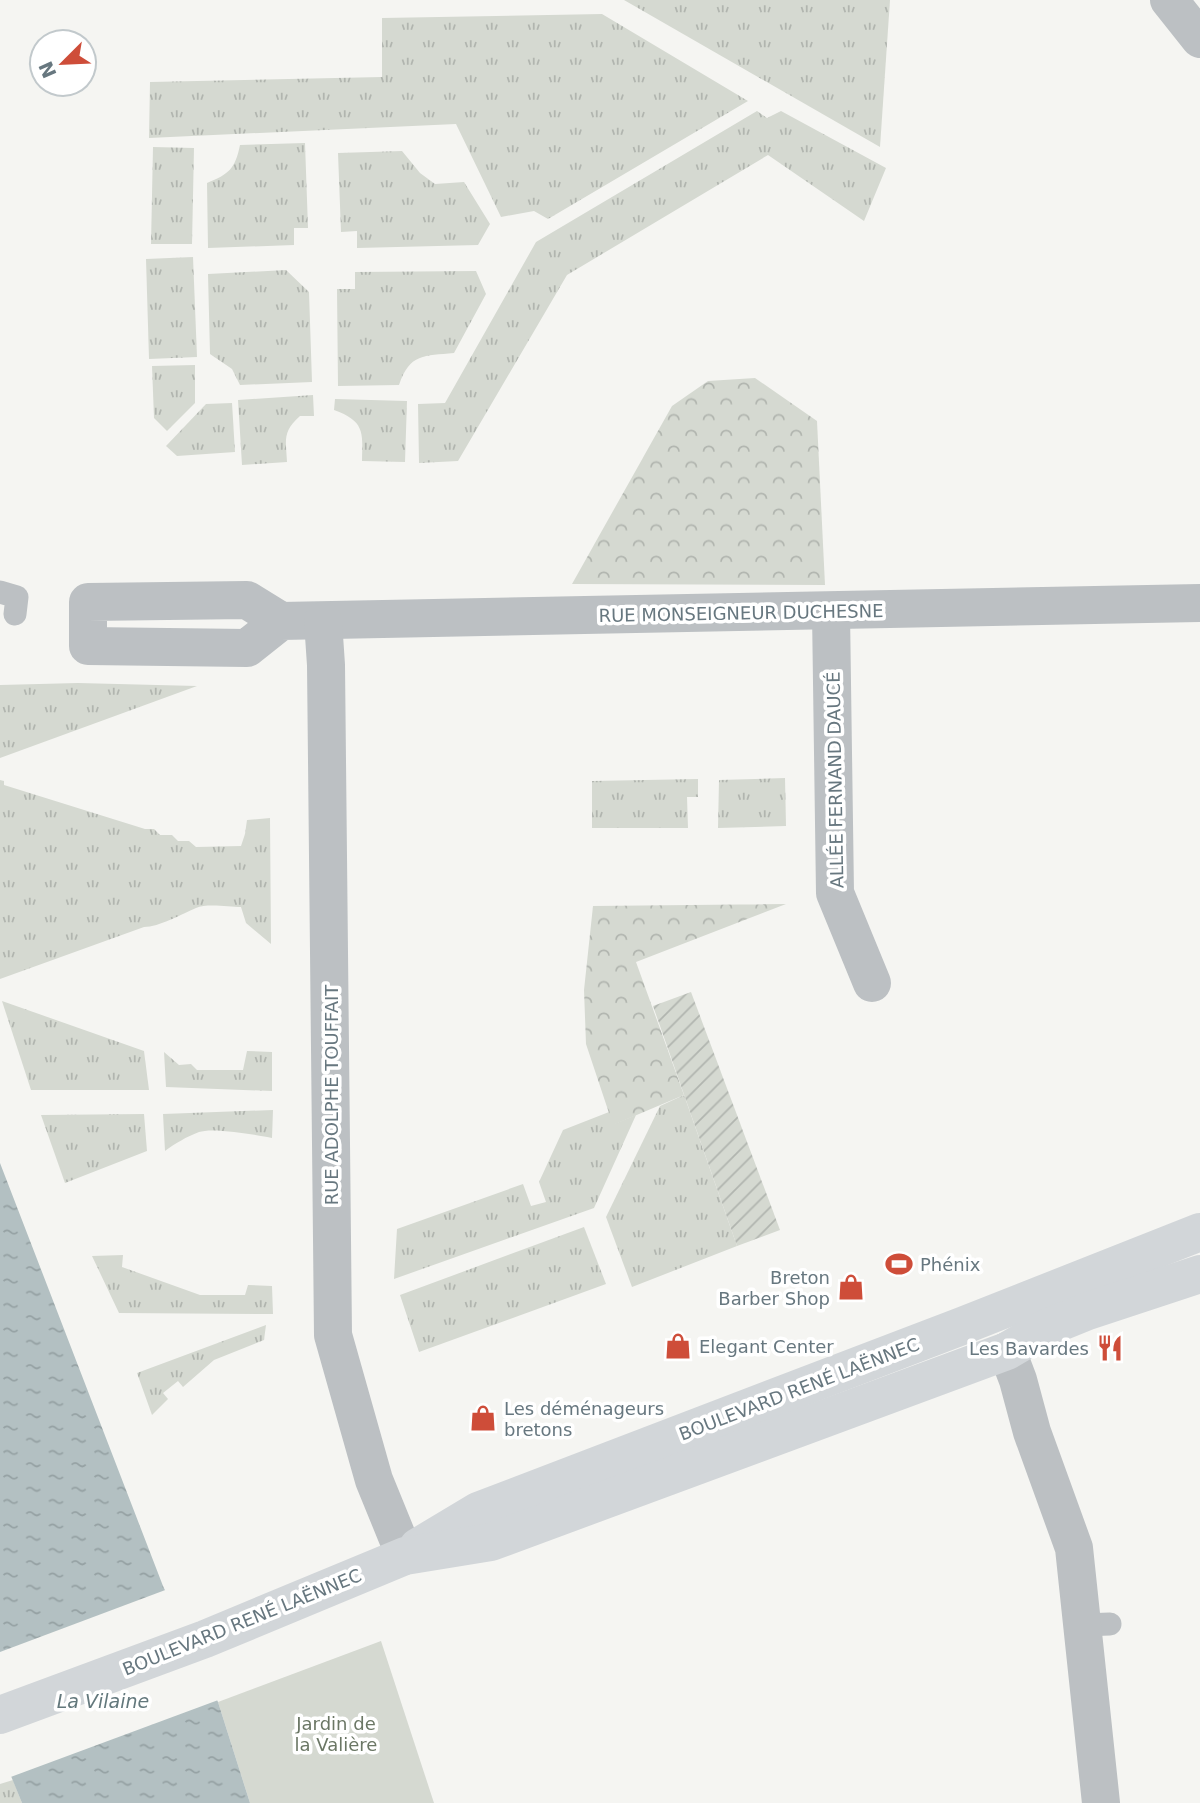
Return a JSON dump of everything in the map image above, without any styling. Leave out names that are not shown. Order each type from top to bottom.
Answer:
[{"type":"main road","name":"BOULEVARD RENÉ LAËNNEC","points":[[0,1716],[205,1639],[405,1556],[478,1511],[1200,1232]]},
{"type":"main road","name":"BOULEVARD RENÉ LAËNNEC","points":[[405,1556],[491,1542],[1007,1351],[1046,1328],[1088,1311],[1200,1274]]},
{"type":"street","points":[[1169,0],[1200,39]]},
{"type":"street","name":"RUE MONSEIGNEUR DUCHESNE","points":[[281,621],[1200,603]]},
{"type":"street","name":"ALLÉE FERNAND DAUCÉ","points":[[831,612],[835,893],[872,983]]},
{"type":"street","name":"RUE ADOLPHE TOUFFAIT","points":[[323,621],[326,665],[332,1335],[374,1480],[405,1556]]},
{"type":"street","points":[[1007,1351],[1072,1513],[1074,1548],[1096,1624],[1101,1803]]},
{"type":"lane","points":[[0,592],[17,597],[15,614]]},
{"type":"green space","points":[[624,0],[890,0],[880,147]]},
{"type":"green space","points":[[602,14],[748,101],[548,219],[534,211],[501,217],[456,124],[149,138],[150,82],[382,77],[382,18]]},
{"type":"green space","points":[[757,111],[767,118],[781,111],[886,168],[864,221],[768,155],[567,275],[458,461],[419,463],[418,404],[445,403],[536,242]]},
{"type":"green space","points":[[305,143],[308,228],[294,228],[294,245],[208,248],[207,183],[230,170],[240,145]]},
{"type":"green space","points":[[153,147],[194,148],[192,244],[151,244]]},
{"type":"green space","points":[[402,151],[420,173],[435,184],[464,182],[490,224],[478,245],[357,248],[357,231],[341,232],[338,153]]},
{"type":"green space","points":[[193,257],[197,357],[149,359],[146,259]]},
{"type":"green space","points":[[286,270],[309,292],[312,382],[240,385],[232,369],[210,354],[208,274]]},
{"type":"green space","points":[[476,271],[486,294],[454,353],[419,358],[408,367],[399,385],[338,386],[337,289],[355,289],[355,272]]},
{"type":"green space","points":[[195,365],[195,403],[167,431],[154,418],[152,366]]},
{"type":"green space","points":[[755,378],[817,421],[825,585],[572,584],[672,406],[708,381]]},
{"type":"green space","points":[[313,395],[314,416],[300,416],[288,432],[287,462],[242,465],[238,400]]},
{"type":"green space","points":[[335,399],[407,401],[405,462],[362,461],[360,428],[351,418],[334,410]]},
{"type":"green space","points":[[232,403],[235,452],[177,456],[166,446],[206,404]]},
{"type":"green space","points":[[78,683],[197,686],[0,758],[0,685]]},
{"type":"green space","points":[[785,778],[786,826],[718,828],[719,780]]},
{"type":"green space","points":[[698,779],[698,797],[687,797],[688,828],[592,828],[592,781]]},
{"type":"green space","points":[[0,780],[4,781],[4,785],[145,829],[154,829],[160,835],[172,835],[178,841],[189,841],[196,847],[241,846],[247,820],[270,818],[271,944],[246,923],[241,907],[206,906],[0,979]]},
{"type":"green space","points":[[786,904],[636,962],[684,1095],[613,1125],[586,1044],[584,990],[593,906]]},
{"type":"green space","points":[[691,992],[780,1230],[737,1246],[653,1006]]},
{"type":"green space","points":[[2,1001],[144,1051],[149,1090],[31,1090]]},
{"type":"green space","points":[[247,1051],[272,1052],[272,1091],[166,1087],[164,1052],[179,1065],[191,1064],[197,1070],[243,1070]]},
{"type":"green space","points":[[684,1095],[737,1246],[632,1287],[606,1217],[660,1106]]},
{"type":"green space","points":[[273,1110],[272,1138],[214,1130],[185,1138],[165,1151],[163,1114]]},
{"type":"green space","points":[[609,1112],[614,1124],[636,1115],[594,1208],[394,1279],[397,1229],[523,1184],[531,1206],[546,1202],[539,1182],[563,1130]]},
{"type":"green space","points":[[144,1114],[147,1151],[65,1183],[41,1115]]},
{"type":"green space","points":[[584,1227],[606,1284],[419,1352],[400,1295]]},
{"type":"green space","points":[[123,1255],[122,1267],[200,1295],[245,1295],[248,1285],[272,1286],[273,1314],[119,1313],[92,1256]]},
{"type":"green space","points":[[266,1325],[264,1340],[214,1360],[183,1387],[178,1381],[163,1393],[168,1399],[152,1415],[137,1373]]},
{"type":"green space","name":"Jardin de la Valière","points":[[381,1641],[434,1803],[250,1803],[218,1702]]},
{"type":"green space","points":[[13,1780],[22,1803],[0,1803],[0,1784]]},
{"type":"water","name":"La Vilaine","points":[[0,1163],[163,1586],[218,1702],[250,1803],[22,1803],[0,1749]]},
{"type":"pier","points":[[168,1589],[221,1699],[8,1778],[0,1758],[0,1652]]},
{"type":"place","name":"Phénix","points":[[899,1264]]},
{"type":"place","name":"Breton Barber Shop","points":[[851,1287]]},
{"type":"place","name":"Elegant Center","points":[[678,1346]]},
{"type":"place","name":"Les Bavardes","points":[[1110,1348]]},
{"type":"place","name":"Les déménageurs bretons","points":[[483,1418]]}]
